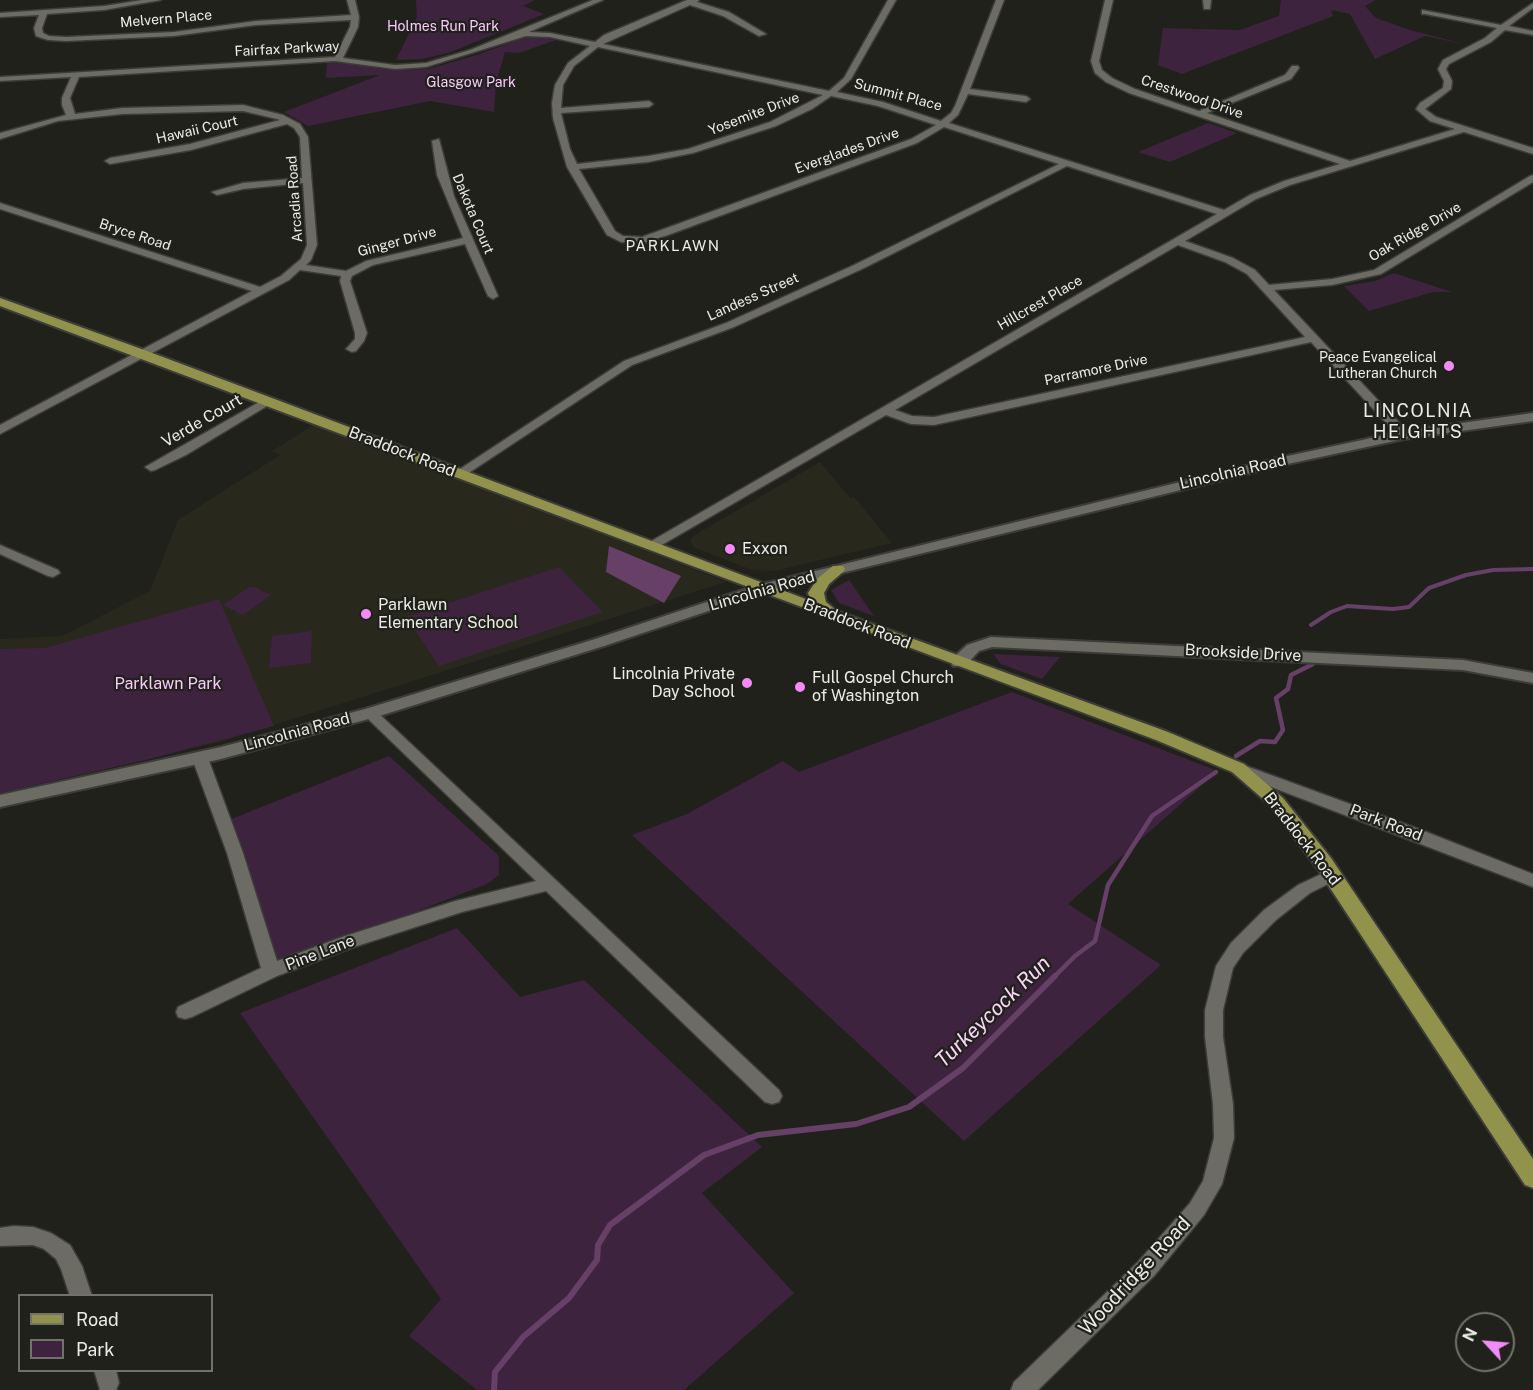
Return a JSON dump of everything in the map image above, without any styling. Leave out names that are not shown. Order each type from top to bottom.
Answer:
[{"type":"main road","name":"Braddock Road","points":[[0,302],[846,620],[1195,748],[1238,768],[1277,802],[1332,875],[1533,1178]]},
{"type":"main road","name":"Lincolnia Road","points":[[0,801],[201,758],[370,712],[607,640],[763,588],[838,569],[1160,489],[1404,435],[1533,417]]},
{"type":"main road","points":[[838,569],[818,586],[816,598],[824,608],[846,620]]},
{"type":"main road","name":"Brookside Drive","points":[[960,662],[973,648],[991,642],[1463,665],[1533,678]]},
{"type":"street","points":[[0,15],[104,8],[157,0]]},
{"type":"street","points":[[338,59],[350,38],[355,17],[351,0]]},
{"type":"street","name":"Fairfax Parkway","points":[[0,79],[338,59],[412,67],[452,59],[599,0]]},
{"type":"street","name":"Yosemite Drive","points":[[573,167],[648,159],[706,147],[789,118],[831,93],[852,72],[892,0]]},
{"type":"street","name":"Everglades Drive","points":[[573,167],[611,233],[624,245],[664,233],[914,141],[945,123],[959,106],[1000,0]]},
{"type":"street","name":"Crestwood Drive","points":[[1109,0],[1095,61],[1098,71],[1109,80],[1127,90],[1350,164]]},
{"type":"street","points":[[573,167],[560,132],[556,94],[564,75],[575,61],[594,45],[634,24],[693,1],[726,14],[762,34]]},
{"type":"street","points":[[1533,4],[1488,40],[1446,62],[1443,69],[1448,81],[1447,89],[1421,107],[1421,112],[1428,117],[1533,151]]},
{"type":"street","name":"Melvern Place","points":[[45,12],[38,28],[39,34],[48,38],[66,39],[174,34],[265,22],[355,17]]},
{"type":"street","points":[[1425,12],[1533,33]]},
{"type":"street","points":[[555,17],[547,22],[545,28],[556,36]]},
{"type":"street","name":"Summit Place","points":[[505,38],[534,33],[556,36],[880,104],[1224,213]]},
{"type":"street","points":[[1198,114],[1288,77],[1295,68]]},
{"type":"street","points":[[71,116],[66,105],[66,98],[76,74]]},
{"type":"street","points":[[965,91],[1026,99]]},
{"type":"street","points":[[557,111],[649,104]]},
{"type":"street","points":[[3,133],[71,116],[213,106],[256,111],[288,121]]},
{"type":"street","name":"Hawaii Court","points":[[110,161],[191,147],[288,121]]},
{"type":"street","name":"Arcadia Road","points":[[288,121],[297,126],[304,137],[308,180],[312,244],[311,252],[300,267]]},
{"type":"street","name":"Hillcrest Place","points":[[653,546],[1224,213],[1270,189],[1463,129]]},
{"type":"street","name":"Dakota Court","points":[[436,141],[442,175],[493,296]]},
{"type":"street","name":"Landess Street","points":[[461,474],[628,363],[730,325],[858,267],[1067,163]]},
{"type":"street","name":"Oak Ridge Drive","points":[[1266,288],[1340,281],[1377,272],[1533,178]]},
{"type":"street","points":[[217,192],[243,186],[308,180]]},
{"type":"street","name":"Bryce Road","points":[[0,206],[261,291]]},
{"type":"street","name":"Ginger Drive","points":[[300,267],[347,274],[370,263],[468,240]]},
{"type":"street","points":[[1176,241],[1241,266],[1266,288],[1404,435]]},
{"type":"street","points":[[3,426],[261,291],[300,267]]},
{"type":"street","points":[[347,274],[345,281],[361,333],[352,349]]},
{"type":"street","name":"Parramore Drive","points":[[885,411],[911,420],[934,421],[1314,338]]},
{"type":"street","name":"Verde Court","points":[[151,466],[182,452],[268,401]]},
{"type":"street","points":[[0,549],[54,573]]},
{"type":"street","points":[[370,712],[772,1095]]},
{"type":"street","name":"Pine Lane","points":[[201,758],[236,853],[271,971],[419,918],[550,884]]},
{"type":"street","name":"Park Road","points":[[1238,768],[1418,835],[1533,881]]},
{"type":"street","name":"Woodridge Road","points":[[1022,1390],[1146,1269],[1197,1209],[1212,1184],[1220,1161],[1224,1138],[1223,1104],[1214,1037],[1214,1010],[1225,966],[1237,948],[1281,905],[1304,889],[1332,875]]},
{"type":"street","points":[[185,1012],[271,971]]},
{"type":"street","points":[[0,1238],[13,1235],[33,1236],[51,1242],[63,1252],[71,1266],[80,1294]]},
{"type":"shaded area","name":"Parklawn Elementary School","points":[[317,423],[726,582],[220,742],[0,790],[0,639],[62,636],[150,591],[178,520],[280,455],[272,451]]},
{"type":"shaded area","points":[[820,462],[850,498],[854,497],[892,543],[774,571],[752,570],[695,548],[690,542],[693,536]]},
{"type":"shaded area","points":[[609,546],[681,576],[664,603],[606,572]]},
{"type":"green space","name":"Holmes Run Park","points":[[416,0],[535,0],[523,6],[544,14],[451,52],[423,59],[396,60],[417,17]]},
{"type":"green space","points":[[1281,0],[1376,0],[1365,6],[1376,18],[1410,30],[1464,44],[1425,36],[1375,59],[1350,14],[1331,10],[1333,16],[1182,74],[1158,65],[1163,28],[1240,30],[1279,16]]},
{"type":"green space","name":"Glasgow Park","points":[[539,32],[556,40],[519,53],[505,52],[496,83],[494,112],[430,101],[308,126],[284,112],[380,75],[326,78],[327,62],[390,70],[428,69],[477,55]]},
{"type":"green space","points":[[1208,123],[1237,133],[1170,162],[1138,152]]},
{"type":"green space","points":[[1394,273],[1452,292],[1433,292],[1369,311],[1344,286],[1375,281]]},
{"type":"green space","points":[[559,567],[603,612],[439,666],[406,617]]},
{"type":"green space","points":[[849,580],[874,616],[839,603],[831,590]]},
{"type":"green space","points":[[249,587],[271,595],[243,615],[223,605]]},
{"type":"green space","name":"Parklawn Park","points":[[219,599],[274,726],[150,759],[0,793],[0,649],[45,648]]},
{"type":"green space","points":[[312,631],[311,663],[269,668],[272,636]]},
{"type":"green space","points":[[993,654],[1060,657],[1042,679],[1001,664]]},
{"type":"green space","points":[[1012,692],[1218,771],[1068,904],[1161,965],[964,1141],[632,835],[687,814],[783,761],[799,772]]},
{"type":"green space","points":[[389,756],[499,856],[499,875],[487,884],[263,971],[219,824]]},
{"type":"green space","points":[[457,928],[520,997],[584,980],[762,1147],[702,1193],[794,1293],[684,1390],[477,1390],[409,1336],[441,1299],[240,1013]]},
{"type":"waterway","name":"Turkeycock Run","points":[[1311,625],[1331,612],[1347,606],[1393,609],[1409,607],[1429,588],[1466,575],[1493,570],[1533,569]]},
{"type":"waterway","name":"Turkeycock Run","points":[[1236,756],[1260,741],[1275,742],[1283,730],[1276,698],[1288,689],[1291,675],[1313,664]]},
{"type":"waterway","name":"Turkeycock Run","points":[[494,1390],[495,1372],[523,1337],[569,1298],[597,1260],[598,1245],[610,1225],[704,1155],[758,1135],[856,1124],[909,1107],[963,1068],[1075,956],[1095,941],[1108,885],[1152,816],[1216,772]]},
{"type":"place","name":"Peace Evangelical Lutheran Church","points":[[1449,366]]},
{"type":"place","name":"Exxon","points":[[730,549]]},
{"type":"place","name":"Parklawn Elementary School","points":[[366,614]]},
{"type":"place","name":"Lincolnia Private Day School","points":[[747,683]]},
{"type":"place","name":"Full Gospel Church of Washington","points":[[800,687]]},
{"type":"district","name":"PARKLAWN","points":[[673,246]]},
{"type":"district","name":"LINCOLNIA HEIGHTS","points":[[1418,421]]}]
